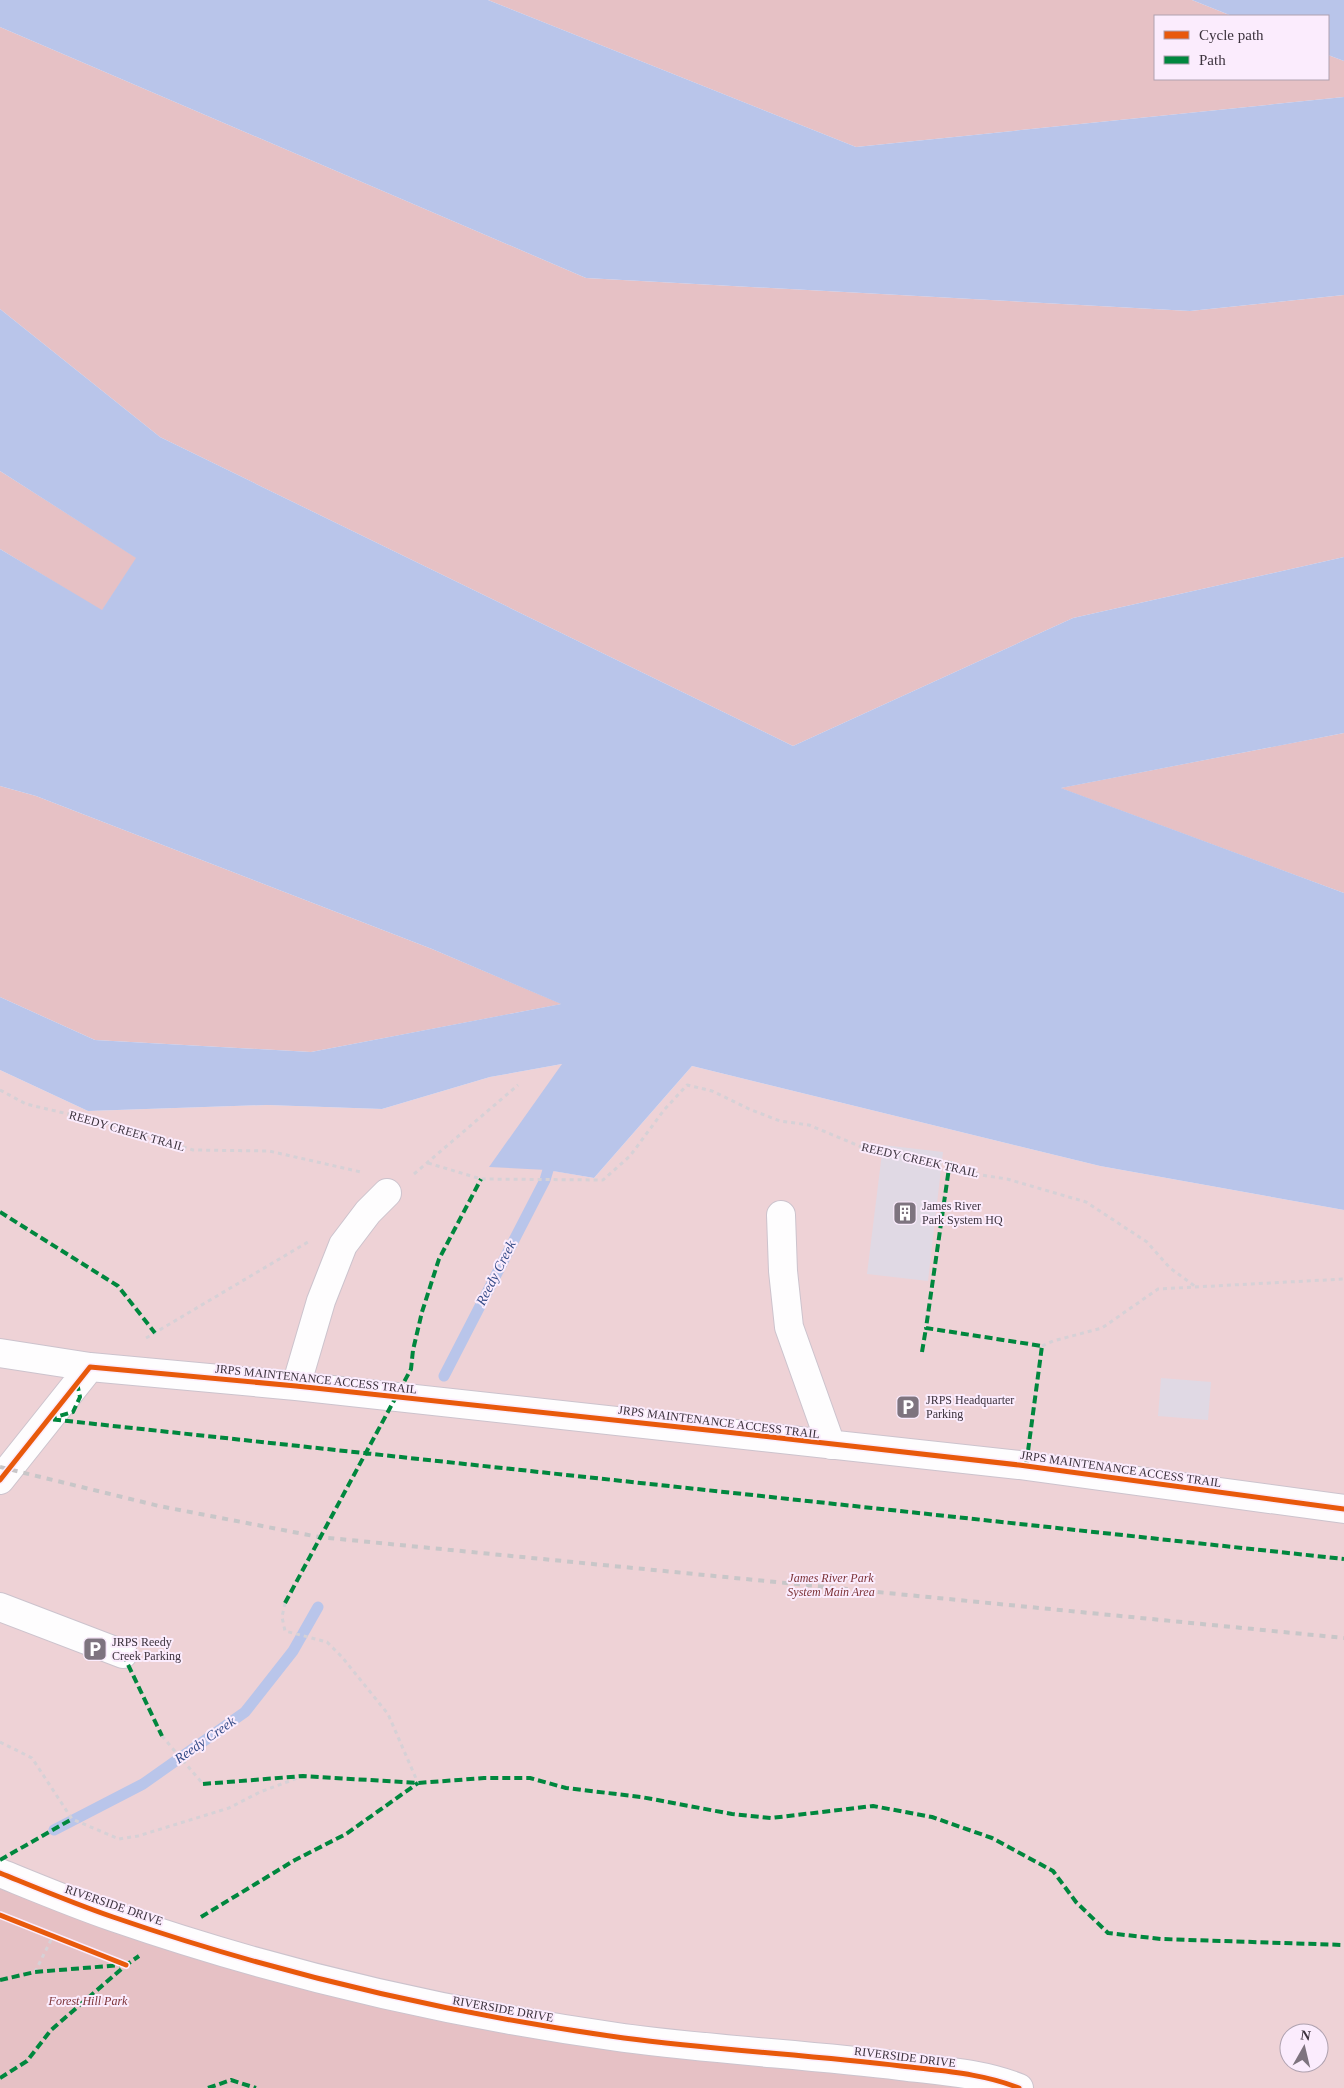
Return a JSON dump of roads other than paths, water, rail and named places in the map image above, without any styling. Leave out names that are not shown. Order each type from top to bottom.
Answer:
[{"type":"street","points":[[296,1386],[322,1301],[344,1245],[368,1212],[387,1193]]},
{"type":"street","points":[[781,1215],[783,1271],[789,1327],[831,1445]]},
{"type":"street","name":"JRPS MAINTENANCE ACCESS TRAIL","points":[[0,1353],[90,1367],[296,1386],[1019,1465],[1344,1508]]},
{"type":"street","points":[[0,1480],[90,1367]]},
{"type":"street","points":[[0,1607],[123,1654]]},
{"type":"street","name":"RIVERSIDE DRIVE","points":[[0,1873],[112,1917],[221,1951],[436,2007],[548,2027],[655,2042],[880,2064],[967,2075],[988,2078],[1019,2088]]},
{"type":"water","points":[[0,0],[488,0],[856,147],[1344,97],[1344,295],[1190,311],[586,278],[0,27]]},
{"type":"water","points":[[1192,0],[1344,0],[1344,61],[1329,55],[1329,15],[1230,15]]},
{"type":"water","points":[[0,309],[160,437],[793,746],[1073,618],[1344,557],[1344,733],[1061,788],[1344,893],[1344,1210],[1100,1166],[692,1066],[594,1178],[547,1170],[489,1167],[562,1064],[490,1077],[382,1109],[267,1105],[88,1111],[0,1070],[0,997],[95,1040],[311,1052],[561,1004],[432,949],[36,796],[0,786],[0,549],[102,610],[136,558],[0,471]]},
{"type":"waterway","name":"Reedy Creek","points":[[444,1376],[545,1180],[548,1170]]},
{"type":"waterway","name":"Reedy Creek","points":[[54,1830],[143,1784],[245,1712],[293,1651],[318,1607]]},
{"type":"railway","points":[[0,1467],[159,1506],[319,1537],[1344,1638]]},
{"type":"place","name":"James River Park System HQ","points":[[905,1213]]},
{"type":"place","name":"JRPS Headquarter Parking","points":[[908,1407]]},
{"type":"place","name":"JRPS Reedy Creek Parking","points":[[95,1649]]},
{"type":"park label","name":"James River Park System Main Area","points":[[831,1585]]},
{"type":"park label","name":"Forest Hill Park","points":[[88,2001]]}]
